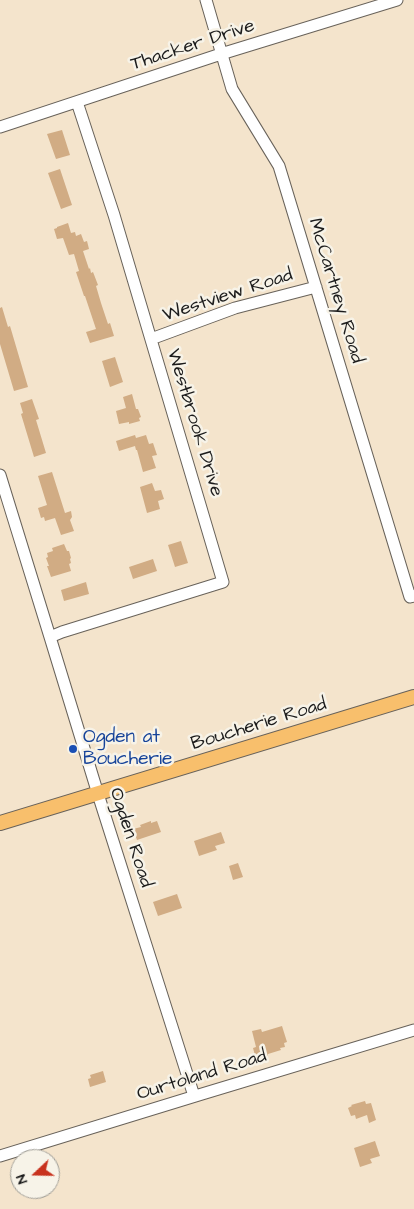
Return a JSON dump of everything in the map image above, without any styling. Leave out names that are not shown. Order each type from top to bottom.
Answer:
[{"type":"main road","name":"Boucherie Road","points":[[0,823],[414,697]]},
{"type":"street","name":"McCartney Road","points":[[206,0],[232,89],[278,166],[410,597],[414,596]]},
{"type":"street","name":"Thacker Drive","points":[[0,127],[221,54],[397,0]]},
{"type":"street","name":"Westbrook Drive","points":[[50,637],[223,582],[114,215],[77,102]]},
{"type":"street","name":"Westview Road","points":[[151,339],[235,308],[316,286]]},
{"type":"street","name":"Ogden Road","points":[[0,475],[98,794],[194,1096]]},
{"type":"street","name":"Ourtoland Road","points":[[0,1156],[414,1030]]},
{"type":"building","points":[[62,130],[70,155],[56,159],[47,134]]},
{"type":"building","points":[[60,169],[72,205],[61,209],[48,173]]},
{"type":"building","points":[[68,223],[71,233],[75,232],[76,236],[81,234],[84,242],[87,241],[89,249],[83,251],[89,269],[91,273],[93,272],[98,285],[96,286],[101,303],[114,336],[90,343],[86,332],[96,329],[76,272],[79,271],[74,254],[69,255],[63,238],[57,239],[54,229]]},
{"type":"building","points":[[2,307],[8,327],[10,326],[28,387],[14,391],[0,344],[0,308]]},
{"type":"building","points":[[115,357],[123,382],[110,387],[102,361]]},
{"type":"building","points":[[132,394],[136,409],[138,409],[141,417],[139,418],[140,421],[119,424],[116,411],[126,408],[123,397]]},
{"type":"building","points":[[32,399],[39,419],[36,420],[46,453],[34,457],[21,414],[23,413],[20,403]]},
{"type":"building","points":[[135,435],[136,438],[146,435],[149,444],[153,443],[157,455],[152,456],[156,468],[143,472],[135,446],[119,451],[116,441]]},
{"type":"building","points":[[52,472],[65,513],[71,511],[72,517],[70,520],[74,531],[61,535],[55,518],[45,521],[44,517],[41,518],[38,508],[47,505],[38,476]]},
{"type":"building","points":[[152,483],[155,491],[161,490],[164,499],[158,501],[160,509],[147,513],[140,487]]},
{"type":"building","points":[[181,541],[188,563],[175,567],[168,545]]},
{"type":"building","points":[[64,544],[71,558],[71,563],[69,564],[71,571],[51,577],[47,566],[49,566],[46,558],[48,557],[47,553],[53,551],[52,548]]},
{"type":"building","points":[[153,559],[157,571],[133,579],[129,567]]},
{"type":"building","points":[[86,582],[89,594],[64,601],[61,590]]},
{"type":"building","points":[[151,821],[151,823],[157,821],[161,832],[137,840],[133,829]]},
{"type":"building","points":[[221,832],[225,843],[215,846],[217,850],[199,856],[194,841]]},
{"type":"building","points":[[238,863],[243,877],[233,880],[229,866]]},
{"type":"building","points":[[177,894],[182,908],[158,916],[153,902]]},
{"type":"building","points":[[282,1026],[287,1042],[284,1043],[285,1047],[268,1054],[268,1056],[256,1059],[253,1048],[256,1047],[252,1031],[261,1029],[262,1032]]},
{"type":"building","points":[[103,1071],[106,1082],[90,1087],[88,1079],[91,1078],[90,1075]]},
{"type":"building","points":[[365,1101],[366,1104],[371,1103],[376,1120],[369,1123],[367,1115],[356,1119],[355,1115],[351,1116],[348,1108],[351,1105]]},
{"type":"building","points":[[375,1141],[380,1156],[370,1159],[372,1163],[360,1167],[354,1148]]},
{"type":"place","name":"Ogden at Boucherie","points":[[73,749]]}]
